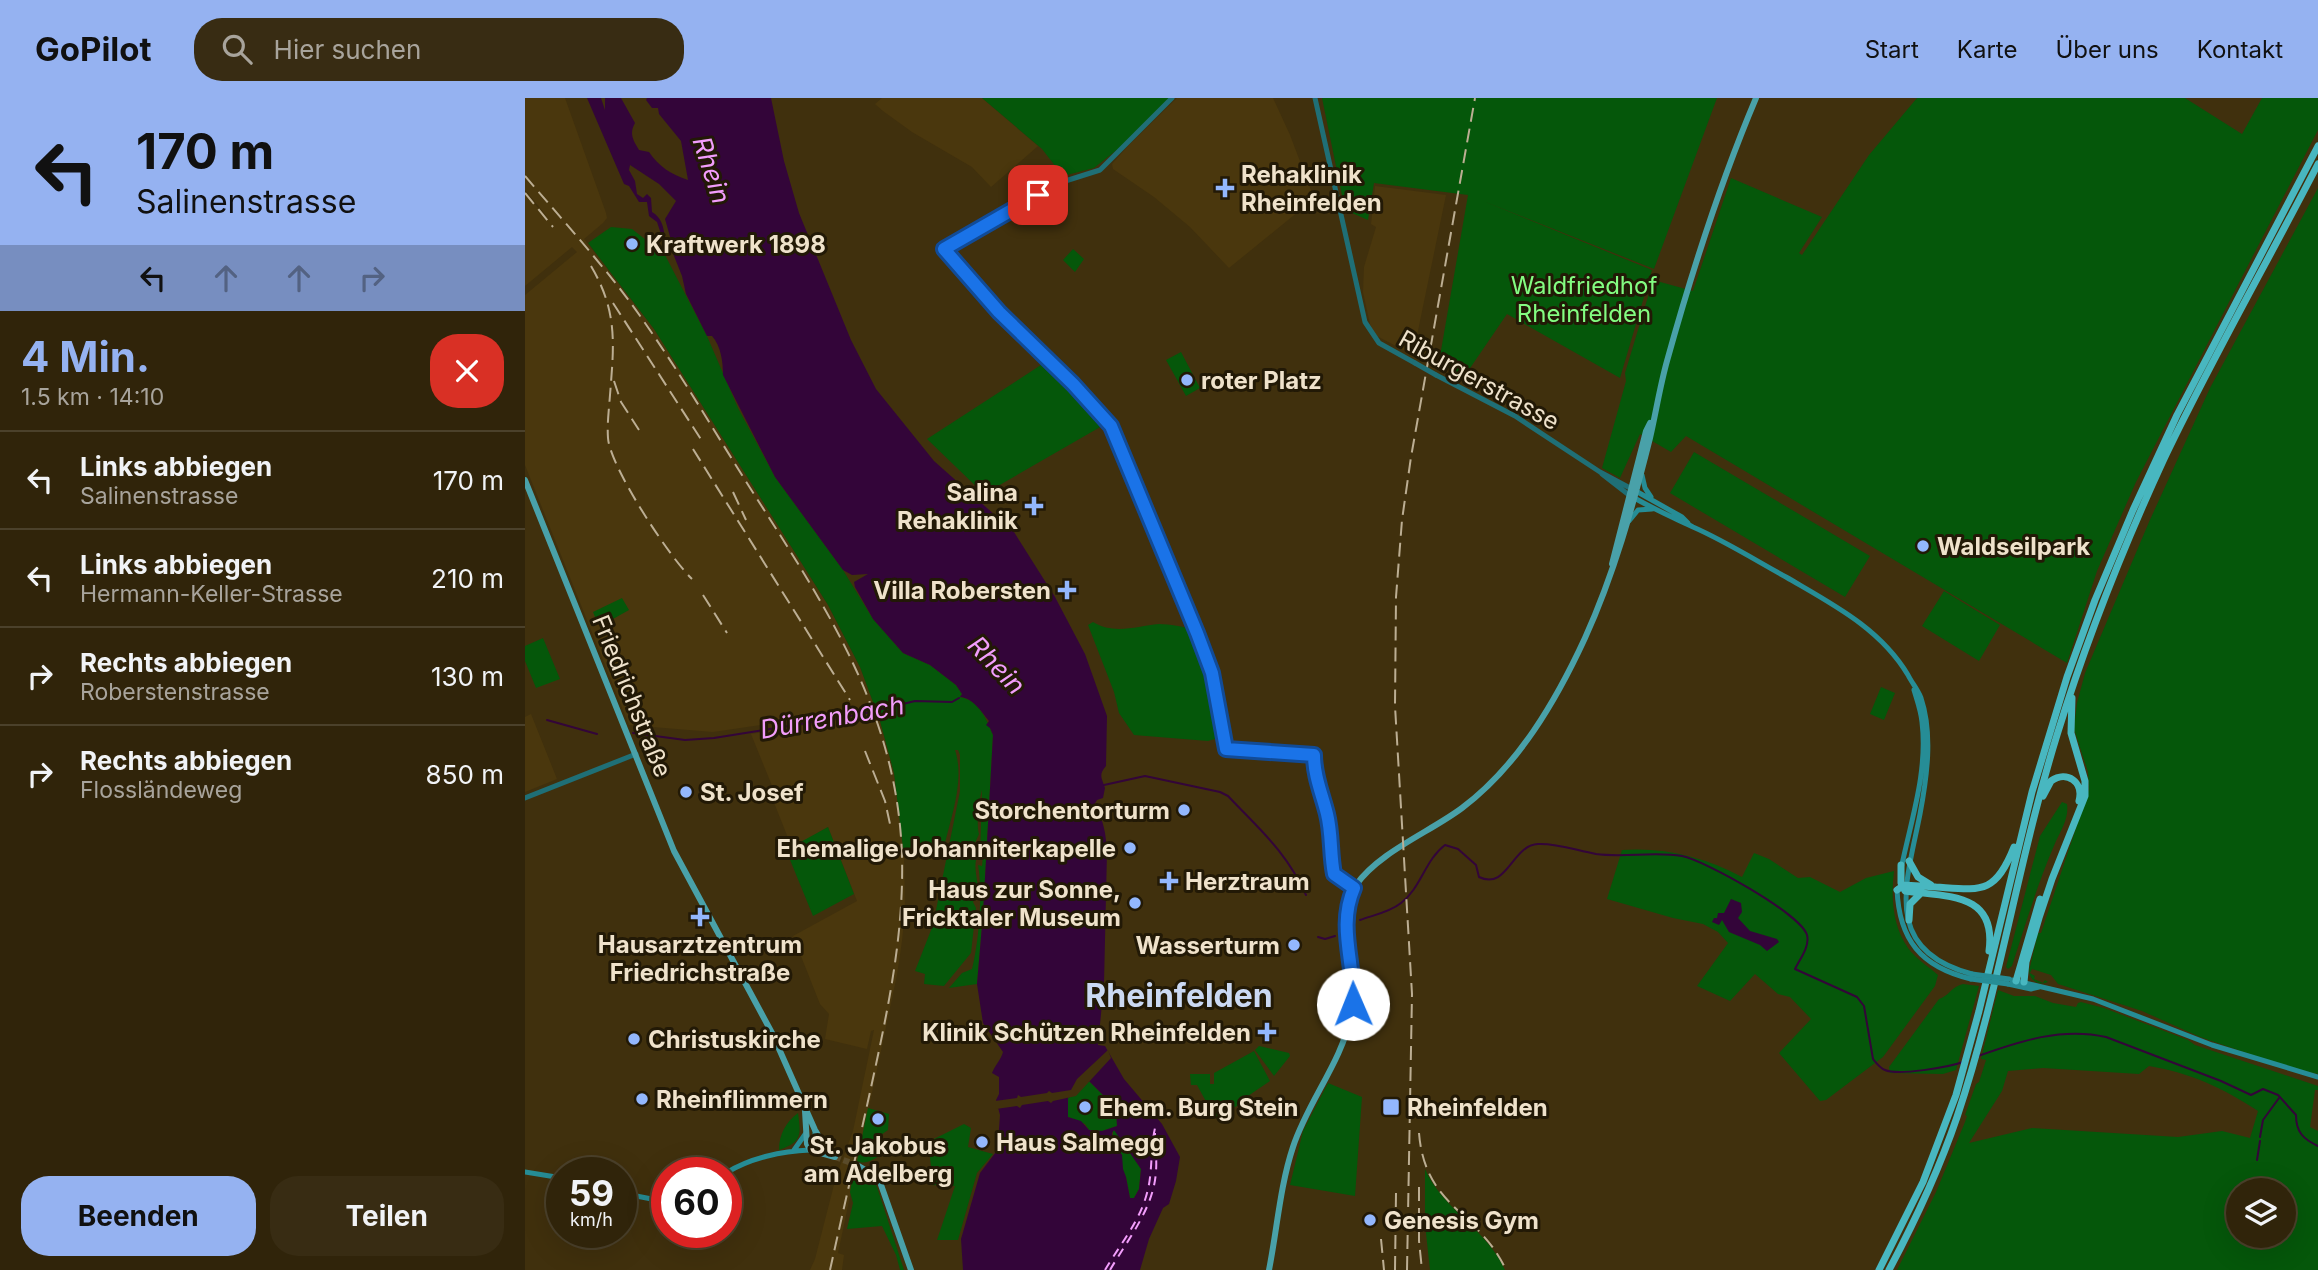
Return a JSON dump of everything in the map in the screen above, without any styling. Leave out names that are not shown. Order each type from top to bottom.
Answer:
[{"type":"highway","points":[[1879,1270],[1923,1182],[1960,1081],[1973,1038],[2023,827],[2067,677],[2095,600],[2133,510],[2188,394],[2318,146]]},
{"type":"highway","points":[[1889,1270],[1931,1185],[1969,1078],[2028,840],[2075,680],[2116,569],[2163,462],[2318,164]]},
{"type":"highway","points":[[2016,982],[2026,962],[2052,879],[2085,796],[2085,781],[2070,726],[2075,680]]},
{"type":"highway","points":[[2016,982],[2038,905],[2081,796],[2077,783],[2069,777],[2054,778],[2044,795],[2028,840]]},
{"type":"highway","points":[[1902,888],[1962,890],[1983,886],[1997,878],[2005,869],[2023,827]]},
{"type":"highway","points":[[1905,863],[1918,877],[1935,887]]},
{"type":"highway","points":[[1902,888],[1905,863]]},
{"type":"highway","points":[[1902,888],[1965,900],[1984,913],[1990,927],[1985,987]]},
{"type":"highway","points":[[1909,920],[1910,904],[1913,898],[1921,893]]},
{"type":"main road","points":[[1612,567],[1615,543],[1641,470],[1706,230],[1756,98]]},
{"type":"main road","points":[[1269,1270],[1292,1149],[1342,1046],[1352,1013],[1353,970],[1345,920],[1354,888],[1378,862],[1469,802],[1516,754],[1545,712],[1591,622],[1612,567],[1627,524],[1646,431],[1653,418]]},
{"type":"main road","points":[[1641,470],[1645,488],[1653,500]]},
{"type":"main road","name":"Friedrichstraße","points":[[525,480],[674,851],[772,1033],[815,1130],[832,1156],[810,1150]]},
{"type":"main road","name":"Riburgerstrasse","points":[[1632,493],[1653,500],[1682,517],[1691,526]]},
{"type":"main road","name":"Riburgerstrasse","points":[[1632,493],[1653,509],[1691,526],[1854,618],[1873,632],[1898,659],[1912,683],[1922,720],[1923,762],[1905,863]]},
{"type":"main road","points":[[1627,524],[1638,510],[1653,509]]},
{"type":"main road","points":[[1902,888],[1909,920],[1926,950],[1952,971]]},
{"type":"main road","points":[[1902,888],[1900,918],[1912,944],[1929,962],[1972,976],[2016,982],[2092,999],[2198,1041],[2318,1077]]},
{"type":"main road","points":[[805,1109],[810,1150]]},
{"type":"main road","points":[[810,1150],[814,1144],[815,1130]]},
{"type":"main road","points":[[794,1151],[806,1133]]},
{"type":"main road","points":[[742,1166],[759,1159],[810,1150]]},
{"type":"main road","points":[[857,1165],[880,1182],[911,1270]]},
{"type":"main road","points":[[525,1172],[546,1175]]},
{"type":"street","points":[[1172,98],[1100,170],[1059,183],[944,249],[999,312],[1073,384],[1111,426],[1212,673],[1225,747],[1228,750],[1314,755],[1316,781],[1327,814],[1332,841],[1334,874],[1354,888]]},
{"type":"street","name":"Riburgerstrasse","points":[[1315,98],[1365,322],[1379,343],[1515,416],[1632,493]]},
{"type":"street","points":[[525,798],[636,754]]},
{"type":"shaded area","points":[[525,98],[565,98],[607,218],[584,239],[654,329],[828,605],[860,667],[880,721],[894,773],[904,853],[905,909],[897,975],[838,1253],[844,1255],[842,1270],[810,1270],[836,1177],[853,1131],[874,1030],[871,1031],[867,1049],[825,1039],[829,1014],[820,1004],[793,936],[857,901],[828,827],[792,848],[773,800],[777,798],[751,734],[866,716],[864,710],[713,732],[629,725],[525,465],[525,295],[577,252],[572,247],[525,286],[525,194],[550,220],[525,190]]},
{"type":"shaded area","points":[[882,98],[982,98],[1038,146],[991,187],[972,167],[912,132],[883,111],[875,104]]},
{"type":"shaded area","name":"Rehaklinik Rheinfelden","points":[[1177,98],[1273,98],[1312,193],[1304,207],[1229,268],[1190,227],[1154,197],[1113,169],[1112,164],[1129,145]]},
{"type":"shaded area","points":[[1375,186],[1446,195],[1413,355],[1375,335],[1370,324],[1363,292],[1364,267],[1376,227],[1371,224]]},
{"type":"shaded area","points":[[531,714],[557,779],[525,792],[525,717]]},
{"type":"green space","points":[[982,98],[1169,98],[1118,149],[1094,168],[1063,176],[1042,149]]},
{"type":"green space","name":"Waldfriedhof Rheinfelden","points":[[1322,98],[1717,98],[1654,269],[1483,201],[1652,270],[1620,378],[1507,314],[1464,377],[1439,362],[1468,195],[1374,183],[1368,220],[1345,210]]},
{"type":"green space","points":[[1917,98],[2185,98],[2242,134],[2262,98],[2318,98],[2318,130],[2136,482],[2097,571],[2067,663],[1686,436],[1671,452],[1640,434],[1620,478],[1602,468],[1626,381],[1625,373],[1653,280],[1693,291],[1731,178],[1822,217],[1799,253],[1802,255],[1869,155]]},
{"type":"green space","points":[[2318,188],[2318,1074],[2293,1069],[2200,1037],[2142,1011],[2058,984],[2051,975],[2032,969],[2030,973],[2035,976],[2034,979],[2043,983],[2031,978],[2029,971],[2038,933],[2041,933],[2089,789],[2088,772],[2074,729],[2077,703],[2085,673],[2210,388]]},
{"type":"green space","points":[[611,227],[632,229],[665,255],[707,336],[738,408],[775,477],[843,570],[873,619],[903,653],[930,665],[956,685],[962,694],[960,697],[977,706],[988,723],[993,735],[977,984],[949,988],[962,973],[972,969],[974,958],[980,903],[978,865],[982,866],[983,856],[980,857],[982,790],[978,812],[979,834],[975,843],[979,847],[975,865],[978,886],[973,902],[976,908],[971,953],[944,986],[924,984],[925,974],[915,971],[933,925],[960,791],[958,750],[955,750],[958,786],[944,847],[903,848],[894,773],[880,721],[860,667],[828,605],[654,329],[588,243]]},
{"type":"green space","points":[[1073,249],[1084,259],[1075,272],[1063,260]]},
{"type":"green space","name":"roter Platz","points":[[1181,352],[1200,388],[1186,396],[1166,360]]},
{"type":"green space","points":[[1044,363],[1103,420],[1102,426],[984,494],[927,439]]},
{"type":"green space","points":[[1694,452],[1870,556],[1845,597],[1670,493]]},
{"type":"green space","points":[[1944,591],[2000,625],[1979,661],[1922,626]]},
{"type":"green space","points":[[622,598],[629,610],[613,619],[595,617],[593,612]]},
{"type":"green space","points":[[1093,622],[1117,629],[1159,624],[1193,629],[1219,712],[1218,738],[1208,741],[1134,735],[1119,713],[1114,692],[1088,625]]},
{"type":"green space","points":[[543,638],[560,679],[536,688],[525,661],[525,646]]},
{"type":"green space","points":[[1881,687],[1895,693],[1884,720],[1870,714]]},
{"type":"green space","points":[[2062,802],[2067,804],[2065,823],[2043,872],[2012,966],[2008,969],[2006,967],[2040,836]]},
{"type":"green space","points":[[828,827],[854,894],[813,916],[786,850]]},
{"type":"green space","points":[[1622,850],[1653,850],[1684,855],[1714,864],[1742,877],[1754,853],[1769,859],[1798,878],[1810,877],[1840,892],[1866,878],[1894,871],[1893,901],[1899,930],[1911,952],[1938,975],[1935,986],[1883,1057],[1826,1100],[1820,1101],[1779,1053],[1811,1019],[1790,997],[1778,994],[1755,974],[1730,1001],[1697,986],[1728,943],[1718,932],[1703,924],[1607,899]]},
{"type":"green space","points":[[1963,984],[1979,986],[1956,1070],[1943,1074],[1890,1073],[1889,1067],[1939,999]]},
{"type":"green space","points":[[1998,990],[2014,996],[2035,996],[2076,1007],[2081,1002],[2104,1008],[2195,1045],[2318,1086],[2318,1090],[2315,1090],[2310,1127],[2318,1131],[2318,1270],[1897,1270],[1936,1192],[1965,1122],[1965,1115],[1986,1060],[1981,1059]],"holes":[[[2149,1066],[2206,1082],[2258,1111],[2250,1138],[2222,1131],[2178,1137],[2032,1128],[1969,1143],[2002,1091],[2008,1071],[2043,1068],[2139,1074]]]},
{"type":"green space","points":[[1259,1046],[1289,1053],[1290,1056],[1274,1076],[1255,1050]]},
{"type":"green space","points":[[1254,1051],[1270,1081],[1245,1098],[1246,1101],[1215,1118],[1197,1085],[1191,1085],[1190,1074],[1210,1074],[1210,1084],[1214,1084],[1214,1073]]},
{"type":"green space","points":[[1089,1081],[1116,1108],[1117,1126],[1102,1131],[1089,1130],[1085,1124],[1068,1117],[1068,1098]]},
{"type":"green space","points":[[1328,1083],[1362,1097],[1355,1196],[1290,1185],[1303,1131]]},
{"type":"green space","points":[[868,1108],[889,1114],[888,1130],[878,1137],[886,1152],[860,1162],[857,1161]]},
{"type":"green space","points":[[798,1113],[800,1127],[796,1141],[779,1150],[784,1129]]},
{"type":"green space","points":[[964,1124],[971,1128],[968,1147],[993,1154],[977,1173],[958,1240],[937,1240],[955,1186],[930,1185],[932,1174],[928,1142]]},
{"type":"green space","points":[[1113,1131],[1116,1131],[1141,1169],[1139,1189],[1134,1198],[1130,1198],[1122,1169],[1122,1155],[1113,1143]]},
{"type":"green space","points":[[1425,1169],[1443,1196],[1487,1243],[1505,1270],[1430,1270],[1425,1224]]},
{"type":"green space","points":[[854,1170],[870,1177],[877,1187],[904,1270],[900,1270],[882,1226],[847,1229],[853,1203],[850,1192]]},
{"type":"water","name":"Rhein","points":[[587,98],[601,98],[605,110],[605,98],[621,98],[635,123],[633,137],[639,150],[649,152],[666,169],[688,180],[681,141],[659,114],[658,108],[652,108],[647,98],[771,98],[784,161],[799,213],[851,340],[876,389],[934,461],[1014,532],[1055,597],[1085,654],[1107,716],[1106,766],[1101,774],[1105,788],[1103,798],[1097,800],[1094,805],[1104,827],[1107,852],[1104,983],[1098,1045],[1105,1046],[1124,1079],[1162,1124],[1180,1157],[1169,1204],[1163,1208],[1149,1239],[1140,1270],[963,1270],[961,1239],[980,1173],[1002,1144],[998,1143],[1000,1115],[996,1100],[999,1094],[999,1077],[992,1073],[1003,1052],[983,1023],[977,984],[993,735],[986,725],[989,721],[973,702],[960,697],[962,694],[956,685],[930,665],[903,653],[873,619],[854,582],[868,574],[852,575],[843,570],[775,477],[723,375],[718,344],[712,336],[707,336],[686,294],[670,246],[662,237],[657,222],[649,216],[647,202],[639,202],[629,186],[624,184]],"holes":[[[630,165],[659,184],[676,201],[665,219],[671,240],[665,237],[660,220],[652,212],[651,198],[647,194],[643,198],[637,194],[635,181],[629,170]],[[1089,1081],[1116,1108],[1117,1126],[1102,1131],[1089,1130],[1081,1121],[1068,1117],[1068,1098]],[[1114,1130],[1141,1169],[1139,1189],[1134,1198],[1130,1198],[1122,1155],[1113,1143]]]},
{"type":"water","points":[[1731,899],[1741,903],[1742,912],[1738,918],[1750,931],[1779,942],[1767,951],[1760,945],[1729,932],[1722,920],[1719,925],[1712,922],[1718,913],[1724,913]]},
{"type":"pier","points":[[1108,1050],[1111,1058],[1076,1096],[1051,1103],[1048,1101],[1022,1105],[1020,1108],[1017,1106],[996,1109],[995,1101],[1017,1098],[1018,1095],[1021,1097],[1071,1090],[1077,1079]]},
{"type":"waterway","name":"Dürrenbach","points":[[633,733],[685,740],[714,738],[862,714],[915,701],[952,702],[959,698]]},
{"type":"waterway","name":"Dürrenbach","points":[[547,720],[597,734]]},
{"type":"waterway","points":[[1104,785],[1145,776],[1228,796],[1281,853],[1306,895]]},
{"type":"waterway","points":[[1360,920],[1387,911],[1408,897],[1433,858],[1445,845],[1458,849],[1476,865],[1479,877],[1489,880],[1503,873],[1529,846],[1538,844],[1607,855],[1682,856],[1710,867],[1751,889],[1801,926],[1807,935],[1807,944],[1795,969],[1857,997],[1864,1006],[1873,1059],[1882,1068],[1892,1072],[1912,1071],[1963,1062]]},
{"type":"waterway","points":[[1318,937],[1325,939],[1335,936]]},
{"type":"waterway","points":[[1978,1056],[2041,1037],[2073,1034],[2106,1037],[2251,1095],[2263,1089],[2278,1095],[2296,1115],[2301,1134],[2318,1146]]},
{"type":"waterway","points":[[2260,1137],[2263,1120],[2279,1098]]},
{"type":"waterway","points":[[2257,1160],[2260,1141]]},
{"type":"ferry route","points":[[1105,1270],[1144,1203],[1150,1177],[1155,1128]]},
{"type":"ferry route","points":[[1110,1270],[1151,1198],[1156,1171],[1155,1133]]},
{"type":"tunnel","points":[[835,1157],[857,1165]]},
{"type":"railway","points":[[1407,1270],[1412,994],[1395,706],[1396,597],[1402,520],[1411,457],[1475,98]]},
{"type":"railway","points":[[525,176],[630,302],[780,534],[831,620],[853,664],[872,709],[887,756],[897,805],[902,857],[897,946],[882,1034],[830,1270]]},
{"type":"railway","points":[[525,193],[553,227]]},
{"type":"railway","points":[[591,266],[606,298],[612,329],[613,360],[608,427],[611,452],[643,512],[692,579]]},
{"type":"railway","points":[[613,303],[704,444]]},
{"type":"railway","points":[[614,381],[621,402],[639,430]]},
{"type":"railway","points":[[693,449],[850,700]]},
{"type":"railway","points":[[733,492],[746,520]]},
{"type":"railway","points":[[703,595],[727,633]]},
{"type":"railway","points":[[865,751],[885,801],[890,824]]},
{"type":"railway","points":[[1419,1133],[1423,1158],[1431,1178],[1442,1194],[1482,1234],[1506,1270]]},
{"type":"railway","points":[[1419,1187],[1422,1270]]},
{"type":"railway","points":[[1395,1270],[1396,1193]]},
{"type":"railway","points":[[1381,1239],[1384,1270]]},
{"type":"place","name":"Rehaklinik Rheinfelden","points":[[1225,188]]},
{"type":"place","name":"Kraftwerk 1898","points":[[632,244]]},
{"type":"place","name":"roter Platz","points":[[1187,380]]},
{"type":"place","name":"Salina Rehaklinik","points":[[1034,506]]},
{"type":"place","name":"Waldseilpark","points":[[1923,546]]},
{"type":"place","name":"Villa Robersten","points":[[1067,590]]},
{"type":"place","name":"St. Josef","points":[[686,792]]},
{"type":"place","name":"Storchentorturm","points":[[1184,810]]},
{"type":"place","name":"Ehemalige Johanniterkapelle","points":[[1130,848]]},
{"type":"place","name":"Herztraum","points":[[1169,881]]},
{"type":"place","name":"Haus zur Sonne, Fricktaler Museum","points":[[1135,903]]},
{"type":"place","name":"Hausarztzentrum Friedrichstraße","points":[[700,917]]},
{"type":"place","name":"Wasserturm","points":[[1294,945]]},
{"type":"place","name":"Klinik Schützen Rheinfelden","points":[[1267,1032]]},
{"type":"place","name":"Christuskirche","points":[[634,1039]]},
{"type":"place","name":"Rheinflimmern","points":[[642,1099]]},
{"type":"place","name":"Ehem. Burg Stein","points":[[1085,1107]]},
{"type":"place","name":"Rheinfelden","points":[[1391,1107]]},
{"type":"place","name":"St. Jakobus am Adelberg","points":[[878,1119]]},
{"type":"place","name":"Haus Salmegg","points":[[982,1142]]},
{"type":"place","name":"Genesis Gym","points":[[1370,1220]]},
{"type":"district","name":"Rheinfelden","points":[[1179,995]]},
{"type":"route","points":[[1038,195],[944,249],[999,312],[1073,384],[1111,426],[1212,673],[1226,749],[1314,755],[1316,781],[1327,814],[1332,841],[1334,874],[1354,888],[1345,920],[1353,970],[1353,1004]]}]
